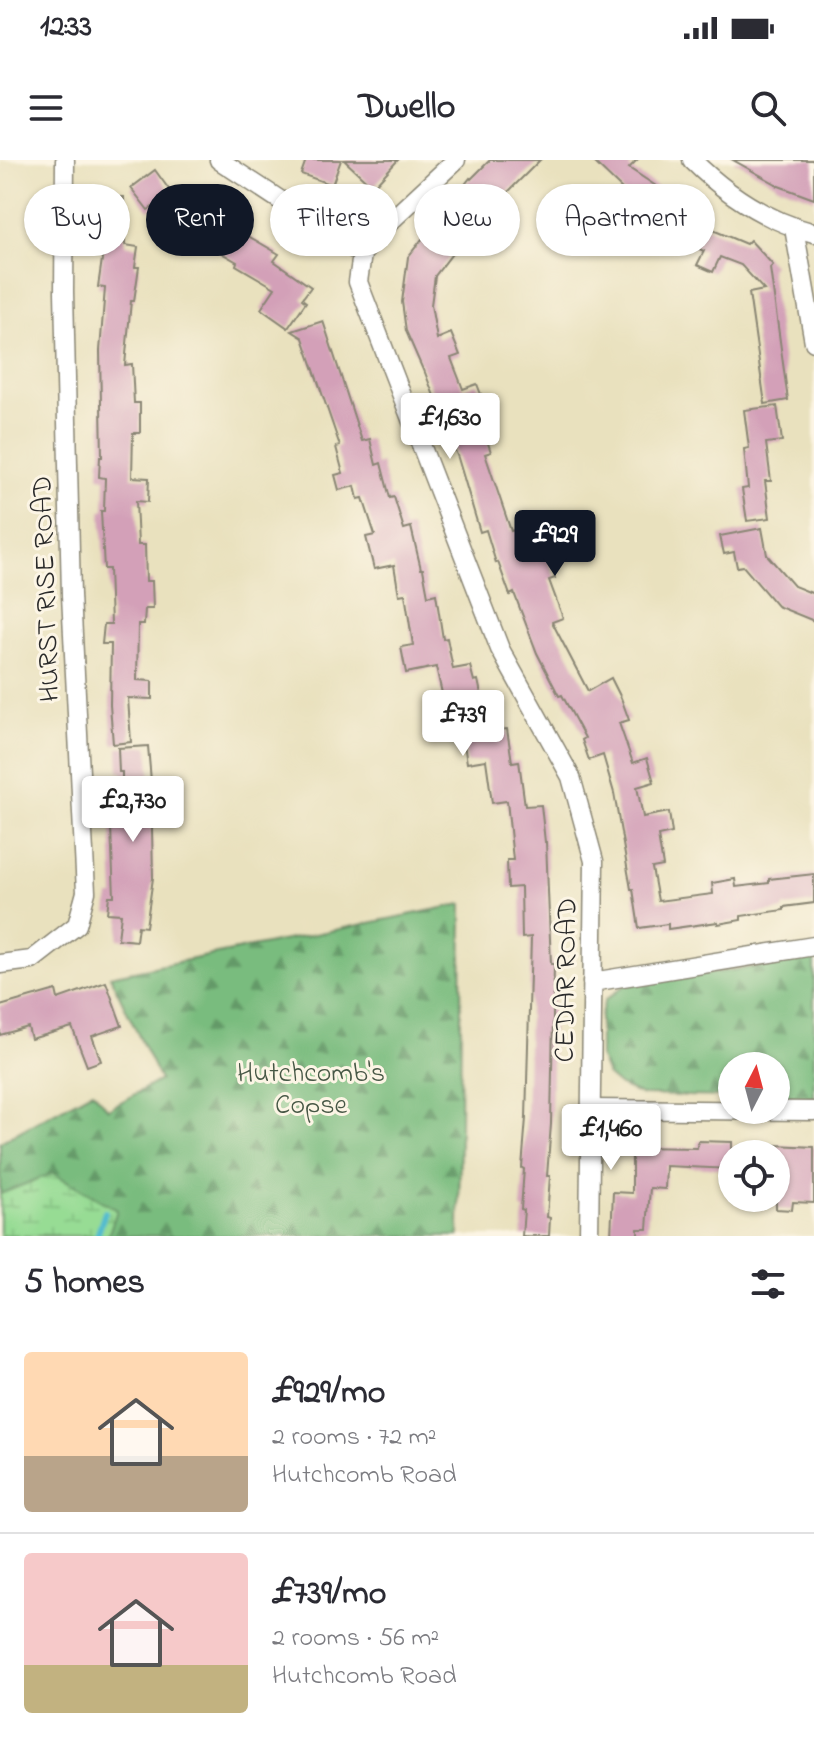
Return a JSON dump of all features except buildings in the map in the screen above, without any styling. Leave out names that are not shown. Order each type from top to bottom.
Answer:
[{"type":"street","name":"HURST RISE ROAD","points":[[0,964],[32,960],[77,925],[86,892],[71,595],[64,292],[65,160]]},
{"type":"street","points":[[219,160],[270,194]]},
{"type":"street","points":[[398,214],[456,160]]},
{"type":"street","points":[[692,160],[749,207],[794,228],[814,233]]},
{"type":"street","points":[[794,228],[814,342]]},
{"type":"street","name":"CEDAR ROAD","points":[[362,256],[358,282],[500,649],[571,777],[594,861],[589,1236]]},
{"type":"street","points":[[592,982],[814,946]]},
{"type":"street","points":[[590,1109],[814,1111]]},
{"type":"green space","name":"Hutchcomb's Copse","points":[[462,904],[459,1236],[0,1236],[0,1142],[93,1091],[108,1109],[160,1080],[110,976]]},
{"type":"green space","points":[[814,959],[814,1098],[790,1097],[790,1052],[718,1052],[718,1097],[641,1095],[620,1086],[607,1075],[600,1058],[600,1017],[605,1000],[625,985]]},
{"type":"green space","points":[[53,1173],[117,1210],[108,1236],[0,1236],[0,1194]]},
{"type":"waterway","points":[[97,1236],[105,1212]]}]
